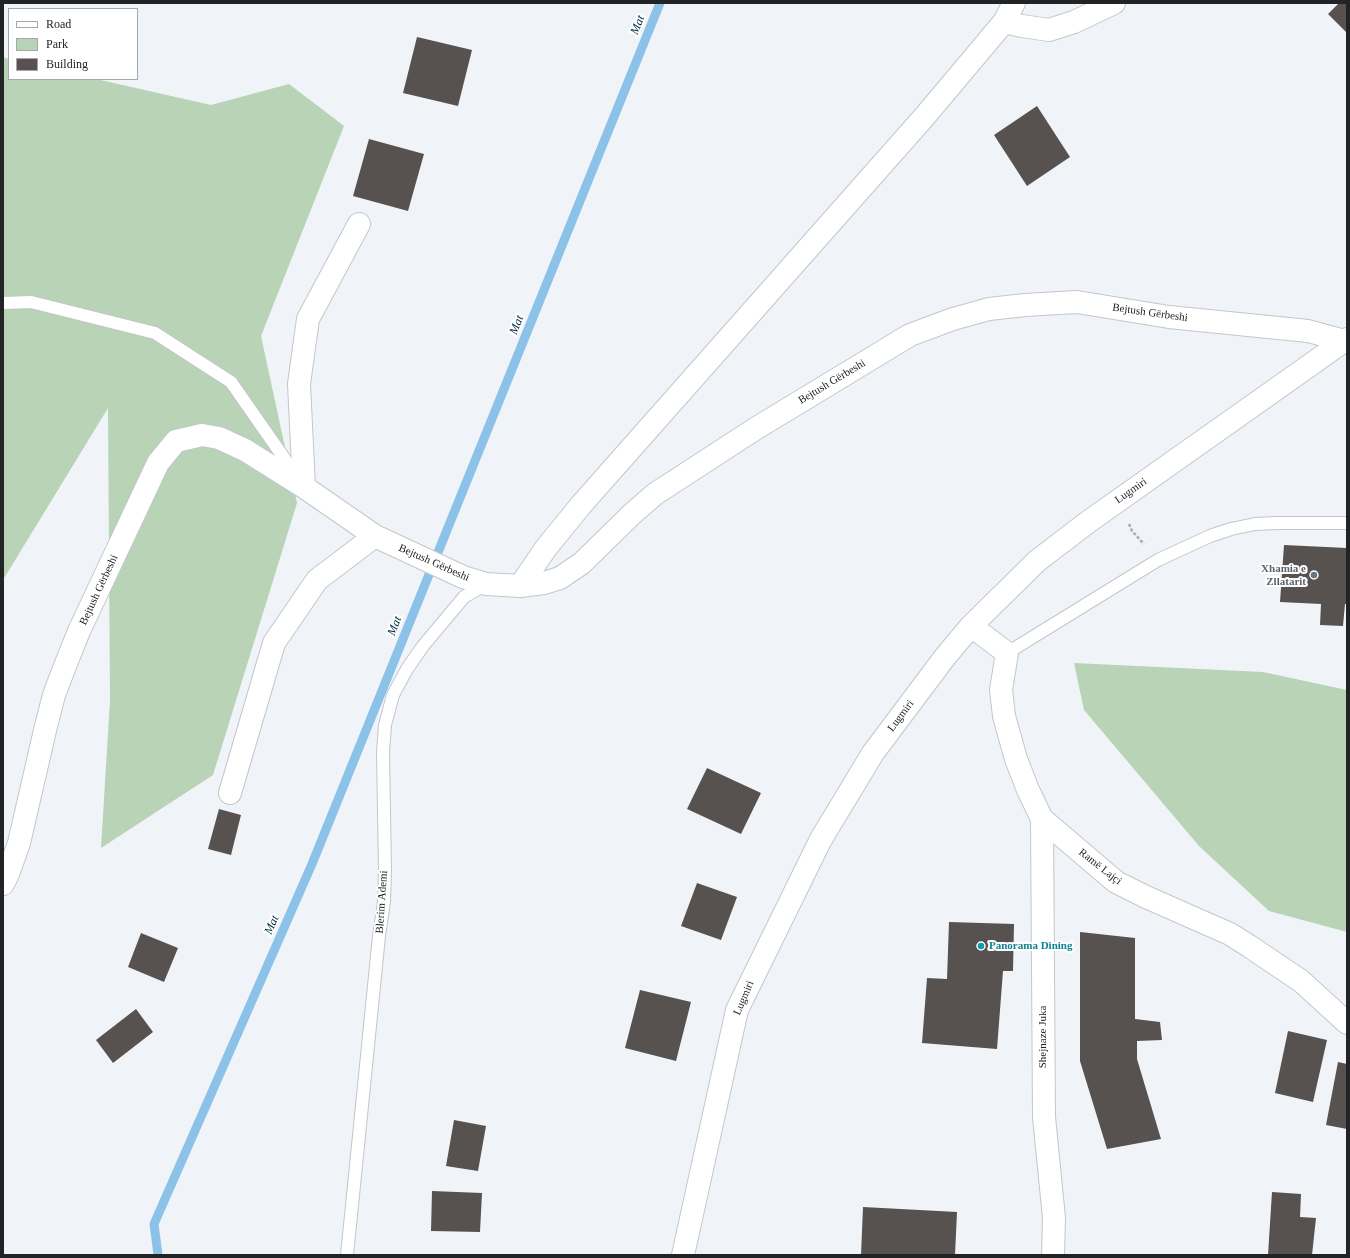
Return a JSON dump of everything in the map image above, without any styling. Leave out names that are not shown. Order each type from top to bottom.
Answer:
[{"type":"street","points":[[520,586],[546,548],[581,505],[920,122],[1004,22],[1014,3]]},
{"type":"street","points":[[1004,22],[1049,30],[1074,22],[1114,3]]},
{"type":"street","points":[[304,487],[298,384],[308,319],[359,224]]},
{"type":"street","name":"Bejtush Gërbeshi","points":[[3,884],[19,844],[54,695],[79,631],[158,463],[176,441],[202,435],[219,438],[245,450],[304,487],[375,536],[463,578],[486,584],[520,586],[544,584],[560,578],[582,563],[631,515],[662,490],[755,429],[910,335],[953,319],[989,309],[1077,302],[1169,317],[1308,331],[1346,340]]},
{"type":"street","name":"Lugmiri","points":[[683,1255],[737,1010],[821,839],[873,753],[945,657],[971,626],[1037,561],[1088,522],[1346,340]]},
{"type":"street","points":[[230,793],[274,643],[317,580],[375,536]]},
{"type":"street","points":[[971,626],[1007,653]]},
{"type":"street","name":"Ramë Lajçi","points":[[1007,653],[1001,690],[1004,716],[1016,759],[1028,790],[1042,819],[1116,882],[1151,900],[1230,934],[1301,980],[1347,1023]]},
{"type":"street","name":"Shejnaze Juka","points":[[1042,819],[1044,1117],[1054,1218],[1053,1255]]},
{"type":"lane","points":[[3,303],[31,302],[155,333],[231,382],[304,487]]},
{"type":"lane","points":[[1007,653],[1158,560],[1210,536],[1231,529],[1255,524],[1347,523]]},
{"type":"lane","name":"Blerim Ademi","points":[[347,1255],[384,902],[385,871],[383,752],[385,725],[393,695],[406,669],[464,597],[486,584]]},
{"type":"path","points":[[1119,500],[1132,531],[1158,560]]},
{"type":"green space","points":[[3,57],[8,59],[8,80],[100,80],[211,105],[289,84],[344,126],[261,336],[297,503],[213,775],[101,848],[110,701],[108,408],[3,580]]},
{"type":"green space","points":[[1074,663],[1263,672],[1347,690],[1347,932],[1269,911],[1199,846],[1084,710]]},
{"type":"building","points":[[1339,3],[1347,3],[1347,33],[1328,14]]},
{"type":"building","points":[[417,37],[472,50],[458,106],[403,93]]},
{"type":"building","points":[[1037,106],[1070,157],[1027,186],[994,135]]},
{"type":"building","points":[[369,139],[424,154],[408,211],[353,196]]},
{"type":"building","name":"Xhamia e Zllatarit","points":[[1284,545],[1347,548],[1347,604],[1345,604],[1343,626],[1320,625],[1321,604],[1280,602]]},
{"type":"building","points":[[707,768],[761,793],[741,834],[687,809]]},
{"type":"building","points":[[219,809],[241,815],[231,855],[208,849]]},
{"type":"building","points":[[697,883],[737,897],[721,940],[681,926]]},
{"type":"building","points":[[949,922],[1014,924],[1013,971],[1003,971],[997,1049],[922,1043],[927,978],[947,979]]},
{"type":"building","points":[[1080,932],[1135,938],[1135,1019],[1160,1022],[1162,1040],[1137,1041],[1137,1059],[1161,1139],[1107,1149],[1080,1061]]},
{"type":"building","points":[[141,933],[178,948],[164,982],[128,967]]},
{"type":"building","points":[[640,990],[691,1002],[676,1061],[625,1048]]},
{"type":"building","points":[[136,1009],[153,1032],[113,1063],[96,1040]]},
{"type":"building","points":[[1288,1031],[1327,1040],[1313,1102],[1275,1093]]},
{"type":"building","points":[[1338,1062],[1347,1064],[1347,1129],[1326,1125]]},
{"type":"building","points":[[454,1120],[486,1126],[478,1171],[446,1166]]},
{"type":"building","points":[[432,1191],[482,1193],[480,1232],[431,1231]]},
{"type":"building","points":[[1272,1192],[1301,1194],[1300,1217],[1316,1218],[1312,1255],[1268,1255]]},
{"type":"building","points":[[863,1207],[957,1212],[955,1255],[861,1255]]},
{"type":"waterway","name":"Mat","points":[[158,1255],[154,1224],[312,864],[660,3]]},
{"type":"place","name":"Xhamia e Zllatarit","points":[[1314,575]]},
{"type":"place","name":"Panorama Dining","points":[[981,946]]}]
